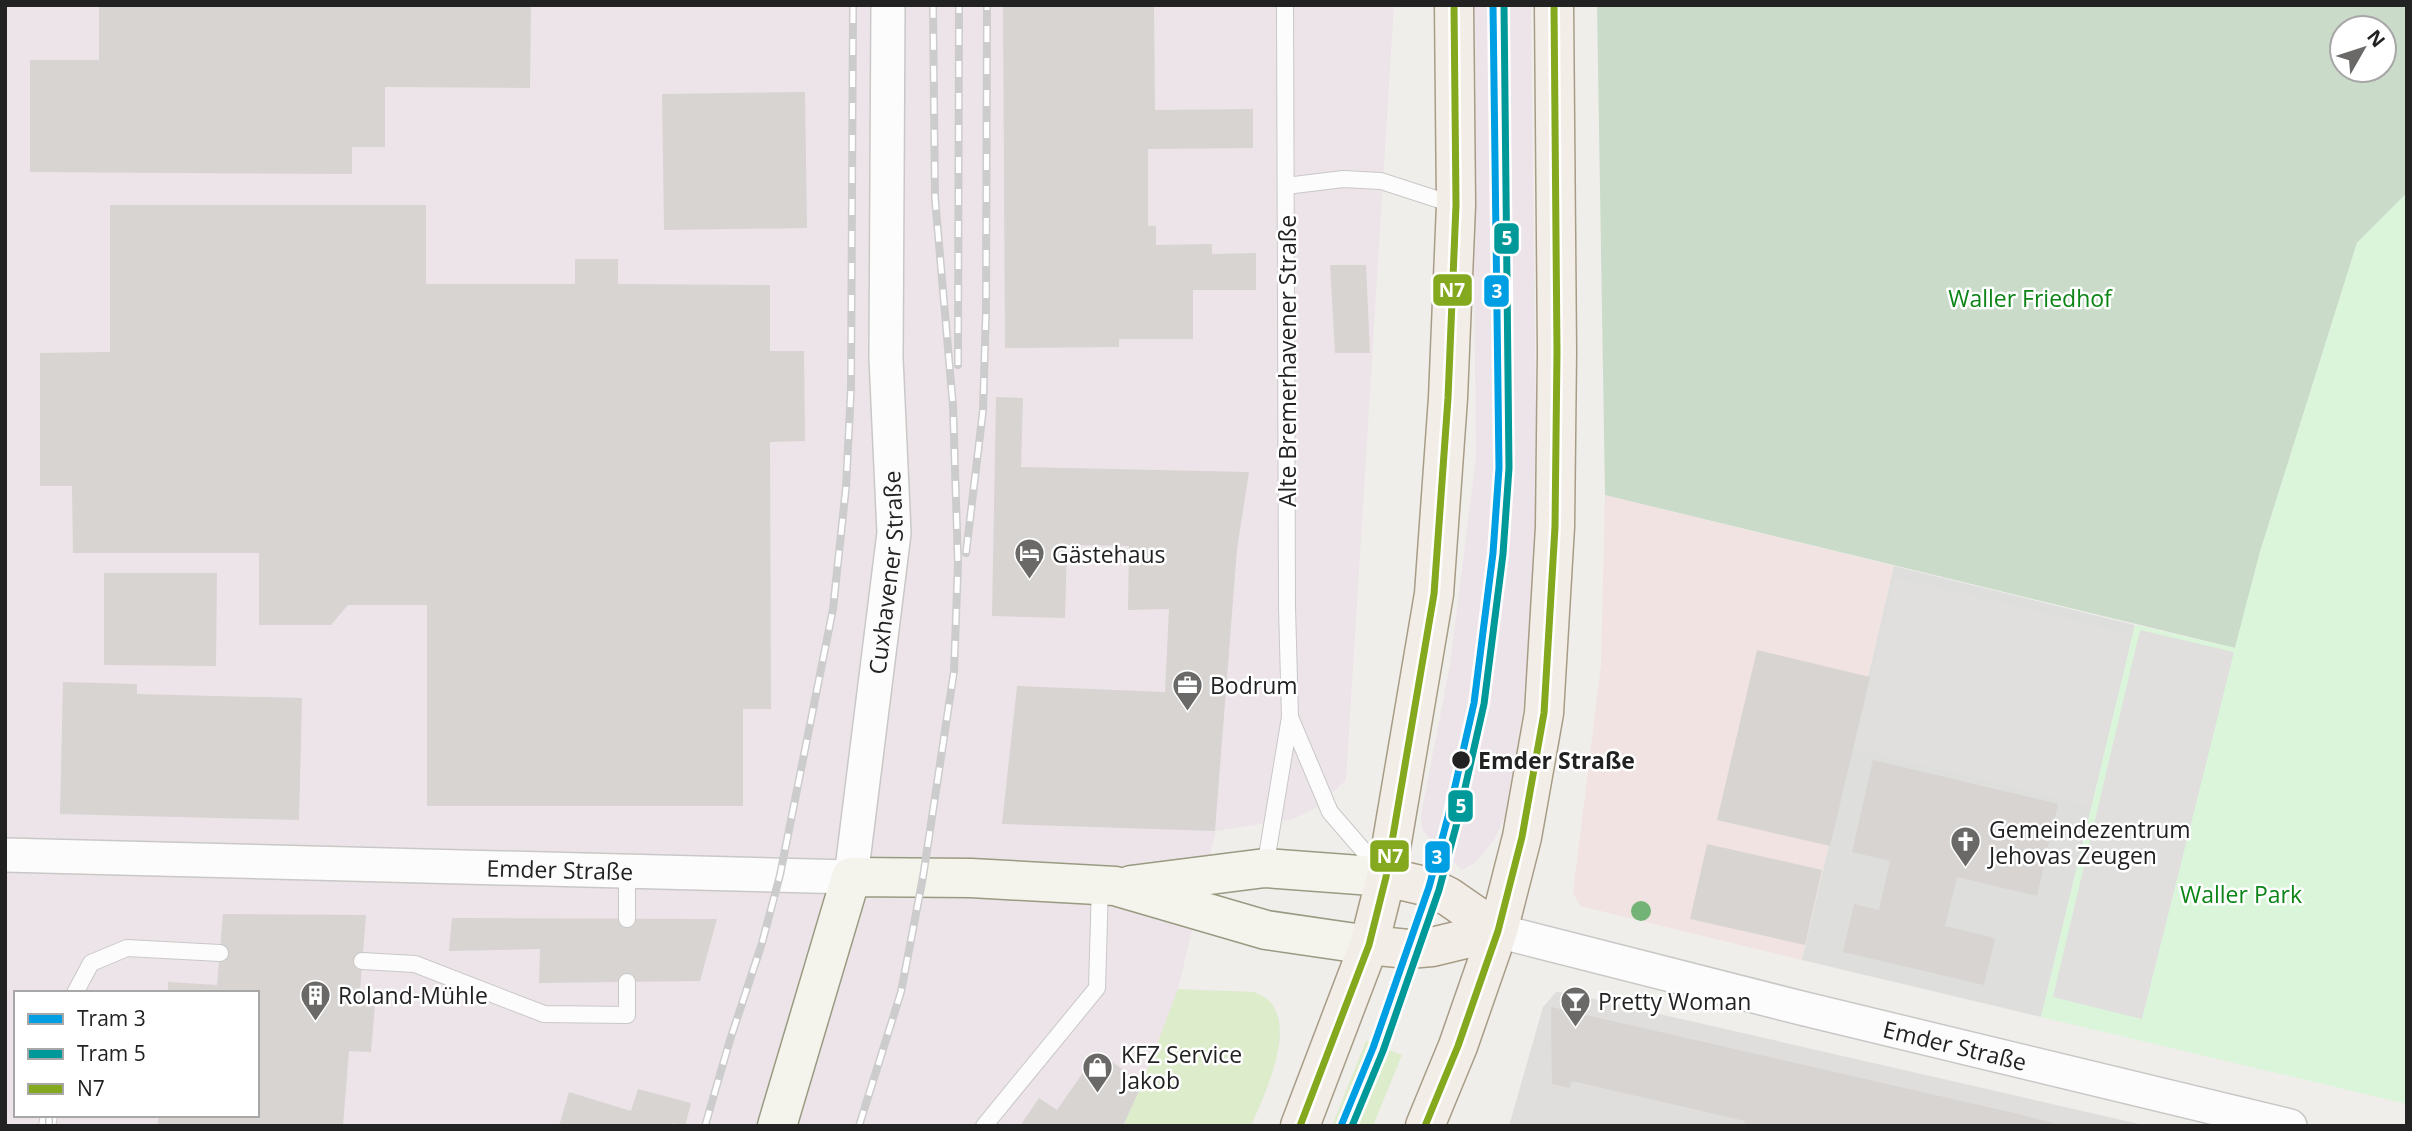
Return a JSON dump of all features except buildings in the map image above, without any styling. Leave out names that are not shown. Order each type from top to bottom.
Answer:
[{"type":"main road","points":[[1300,1126],[1368,945],[1385,877],[1434,594],[1448,398],[1456,205],[1454,5]]},
{"type":"main road","points":[[1425,1126],[1458,1046],[1498,931],[1522,836],[1544,713],[1555,527],[1557,352],[1554,5]]},
{"type":"main road","name":"Emder Straße","points":[[1385,877],[1429,887],[1449,897],[1498,931]]},
{"type":"main road","name":"Emder Straße","points":[[1368,945],[1408,950],[1498,931]]},
{"type":"street","name":"Cuxhavener Straße","points":[[777,1126],[851,877],[894,533],[886,358],[888,5]]},
{"type":"street","name":"Emder Straße","points":[[5,855],[627,872],[971,878],[1107,886],[1265,868],[1385,877]]},
{"type":"street","name":"Emder Straße","points":[[1107,886],[1266,930],[1368,945]]},
{"type":"street","name":"Emder Straße","points":[[1498,931],[1801,1008],[2290,1126]]},
{"type":"lane","name":"Alte Bremerhavener Straße","points":[[1265,868],[1290,716],[1287,607],[1285,5]]},
{"type":"lane","points":[[1286,186],[1343,178],[1381,181],[1456,205]]},
{"type":"lane","name":"Alte Bremerhavener Straße","points":[[1290,716],[1330,812],[1385,877]]},
{"type":"lane","points":[[627,872],[627,919]]},
{"type":"lane","points":[[984,1126],[1097,988],[1107,886]]},
{"type":"lane","points":[[76,991],[91,963],[127,948],[220,953]]},
{"type":"lane","points":[[362,961],[415,964],[544,1014],[627,1015],[627,982]]},
{"type":"shaded area","points":[[5,5],[1394,5],[1346,780],[1317,807],[1293,819],[1216,831],[1178,989],[1254,992],[1272,1004],[1279,1018],[1280,1041],[1266,1091],[1251,1126],[5,1126]]},
{"type":"shaded area","points":[[1471,5],[1531,5],[1537,504],[1527,682],[1508,810],[1494,840],[1476,862],[1462,870],[1422,829],[1421,815],[1450,665],[1476,457]]},
{"type":"shaded area","points":[[1605,495],[1894,566],[1802,960],[1580,906],[1573,893],[1601,665]]},
{"type":"shaded area","points":[[1894,566],[2135,625],[2041,1017],[1802,960]]},
{"type":"shaded area","points":[[1895,577],[2131,634],[2090,806],[1854,749]]},
{"type":"shaded area","points":[[2140,630],[2234,652],[2142,1019],[2053,997]]},
{"type":"shaded area","points":[[1556,992],[2148,1126],[1509,1126],[1543,1007]]},
{"type":"green space","name":"Waller Friedhof","points":[[1597,5],[2407,5],[2407,193],[2357,243],[2260,552],[2235,648],[1605,495]]},
{"type":"green space","name":"Waller Park","points":[[2407,193],[2407,1104],[2041,1017],[2135,625],[2235,648],[2260,552],[2357,243]]},
{"type":"green space","points":[[1178,989],[1253,992],[1269,1001],[1277,1015],[1280,1033],[1278,1053],[1251,1126],[1123,1126]]},
{"type":"green space","points":[[1366,1041],[1402,1055],[1373,1126],[1332,1126]]},
{"type":"railway","points":[[705,1126],[762,943],[780,875],[833,609],[846,487],[851,388],[853,5]]},
{"type":"railway","points":[[859,1126],[901,992],[923,877],[954,671],[958,563],[953,406],[935,198],[933,5]]},
{"type":"railway","points":[[958,365],[959,5]]},
{"type":"railway","points":[[966,553],[983,410],[987,5]]},
{"type":"railway","points":[[49,1117],[49,1126]]},
{"type":"tram line","name":"3","points":[[1341,1126],[1373,1048],[1429,887],[1474,703],[1493,553],[1499,468],[1493,5]]},
{"type":"tram line","name":"5","points":[[1352,1126],[1383,1051],[1439,890],[1484,704],[1503,554],[1509,468],[1504,5]]},
{"type":"transit line","name":"N7","points":[[1300,1126],[1369,945],[1386,877],[1434,594],[1448,398],[1456,205],[1454,5]]},
{"type":"transit line","name":"N7","points":[[1425,1126],[1458,1046],[1498,931],[1522,837],[1544,713],[1555,527],[1557,352],[1554,5]]},
{"type":"place","name":"Gästehaus","points":[[1029,581]]},
{"type":"place","name":"Bodrum","points":[[1187,712]]},
{"type":"place","name":"Emder Straße","points":[[1461,760]]},
{"type":"place","name":"Gemeindezentrum Jehovas Zeugen","points":[[1966,869]]},
{"type":"place","name":"Roland-Mühle","points":[[315,1022]]},
{"type":"place","name":"Pretty Woman","points":[[1575,1028]]},
{"type":"place","name":"KFZ Service Jakob","points":[[1098,1094]]}]
